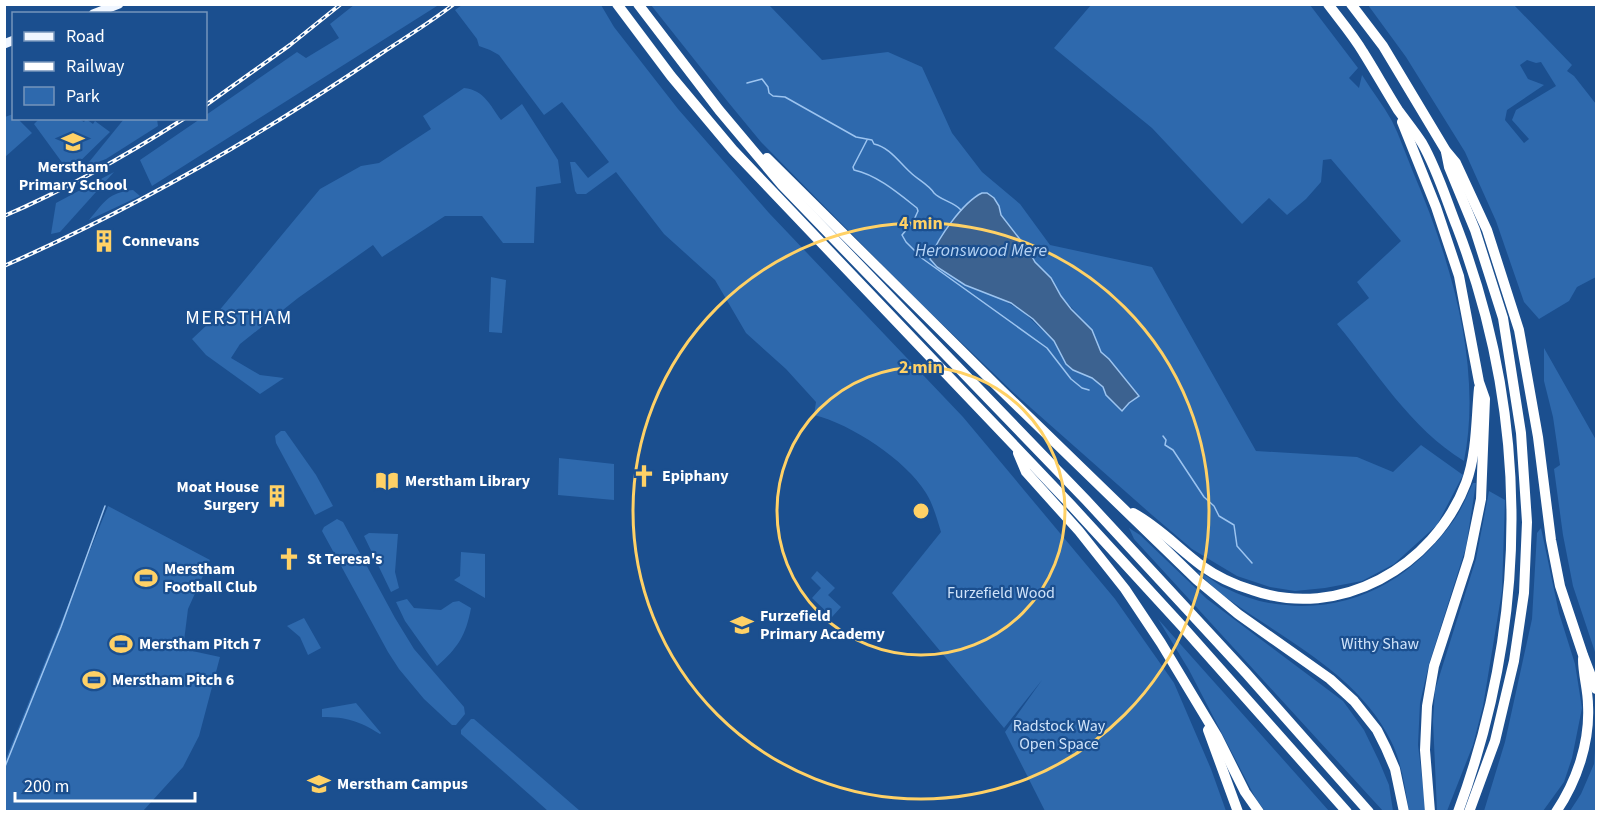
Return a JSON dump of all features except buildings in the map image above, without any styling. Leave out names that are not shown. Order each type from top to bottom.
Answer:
[{"type":"highway","points":[[617,4],[670,76],[733,150],[1014,444],[1174,618],[1347,812]]},
{"type":"highway","points":[[638,4],[739,135],[803,207],[1137,554],[1369,812]]},
{"type":"highway","points":[[1328,4],[1362,50],[1399,111],[1422,143],[1435,171],[1467,254],[1490,328],[1505,410],[1512,475],[1512,548],[1507,610],[1469,812]]},
{"type":"highway","points":[[1351,4],[1383,46],[1446,152],[1456,163],[1487,230],[1519,330],[1538,437],[1551,540],[1560,586],[1596,689]]},
{"type":"highway","points":[[1399,111],[1411,148],[1436,207],[1459,276],[1479,382],[1485,399],[1481,499],[1469,558],[1434,666],[1427,706],[1425,750],[1431,812]]},
{"type":"highway","points":[[739,135],[771,162],[1205,587],[1257,628],[1330,680],[1354,701],[1377,730],[1386,748],[1395,770],[1404,812]]},
{"type":"highway","points":[[1446,152],[1449,168],[1475,230],[1503,318],[1521,433],[1526,479],[1527,522],[1524,592],[1515,651],[1495,741],[1458,812]]},
{"type":"highway","points":[[1120,506],[1145,520],[1205,568],[1252,590],[1302,600],[1330,597],[1358,590],[1384,578],[1413,557],[1442,527],[1458,500],[1467,482],[1473,456],[1479,382]]},
{"type":"highway","points":[[1014,444],[1026,472],[1125,589],[1161,643],[1217,736],[1245,792],[1259,812]]},
{"type":"highway","points":[[1556,812],[1570,790],[1586,739],[1588,705],[1583,656]]},
{"type":"highway","points":[[1205,718],[1238,812]]},
{"type":"main road","points":[[98,12],[119,4]]},
{"type":"green space","points":[[436,4],[437,6],[152,186],[140,160],[199,120],[207,120],[207,114],[297,52],[306,58],[339,38],[330,24],[354,5]]},
{"type":"green space","points":[[462,5],[601,5],[614,27],[678,109],[769,213],[963,417],[1115,599],[1174,683],[1211,769],[1226,811],[1045,811],[1005,732],[1042,680],[1004,728],[892,593],[941,532],[926,493],[892,456],[844,426],[814,415],[816,402],[786,369],[746,333],[715,280],[664,234],[616,172],[586,194],[577,194],[570,162],[575,162],[588,178],[609,162],[562,102],[544,115],[499,55],[479,46],[477,39],[455,10]]},
{"type":"green space","points":[[651,5],[769,5],[822,60],[888,52],[922,67],[952,133],[982,172],[1020,204],[1050,245],[1152,267],[1256,451],[1357,457],[1393,472],[1421,445],[1463,475],[1437,525],[1394,564],[1362,581],[1295,591],[1270,587],[1237,576],[1192,549],[1014,393],[916,299],[761,142]],"holes":[[[982,193],[998,203],[1001,214],[1035,262],[1051,278],[1061,296],[1092,330],[1101,352],[1139,396],[1122,411],[1106,395],[1103,387],[1092,378],[1073,370],[1066,364],[1054,341],[1022,311],[996,296],[965,285],[937,267]]]},
{"type":"green space","points":[[1091,5],[1310,5],[1358,68],[1349,78],[1359,88],[1362,75],[1392,121],[1439,240],[1460,313],[1466,350],[1469,425],[1464,461],[1445,448],[1411,416],[1337,324],[1369,298],[1357,282],[1401,241],[1331,159],[1323,160],[1321,182],[1287,215],[1269,198],[1242,224],[1152,128],[1054,48]]},
{"type":"green space","points":[[1368,5],[1514,5],[1572,65],[1567,71],[1574,76],[1596,104],[1596,277],[1577,287],[1569,301],[1539,319],[1524,302],[1496,221],[1465,152],[1406,57]],"holes":[[[1527,60],[1541,62],[1556,86],[1516,110],[1512,120],[1529,139],[1524,143],[1505,120],[1507,110],[1544,85],[1528,79],[1520,65]]]},
{"type":"green space","points":[[464,88],[482,95],[501,120],[522,104],[558,160],[561,183],[536,187],[534,243],[503,243],[482,216],[445,216],[382,257],[373,245],[298,298],[240,344],[231,358],[260,375],[284,378],[260,394],[206,355],[192,339],[208,324],[320,189],[361,166],[379,163],[431,129],[423,116]]},
{"type":"green space","points":[[12,114],[12,120],[19,120],[32,133],[5,157],[5,117]]},
{"type":"green space","name":"Merstham Primary School","points":[[38,120],[81,120],[84,122],[87,120],[93,124],[95,121],[110,132],[69,172],[34,124]]},
{"type":"green space","points":[[123,120],[157,120],[158,126],[106,159],[85,167]]},
{"type":"green space","points":[[114,172],[60,232],[51,234],[56,203]]},
{"type":"green space","points":[[133,190],[140,196],[89,220],[112,196]]},
{"type":"green space","points":[[491,277],[506,280],[502,333],[489,332]]},
{"type":"green space","points":[[1544,348],[1596,440],[1596,655],[1573,586],[1563,535],[1554,469],[1560,465],[1553,417],[1544,381]]},
{"type":"green space","points":[[285,431],[316,475],[333,506],[315,515],[276,443],[275,436]]},
{"type":"green space","points":[[559,458],[614,464],[614,500],[558,495]]},
{"type":"green space","name":"Withy Shaw","points":[[1473,483],[1476,483],[1466,547],[1429,664],[1420,703],[1418,745],[1426,811],[1409,811],[1403,776],[1395,749],[1377,718],[1360,697],[1319,661],[1228,599],[1197,572],[1231,591],[1264,602],[1293,606],[1321,605],[1347,600],[1372,591],[1395,578],[1416,562],[1436,543],[1454,520]]},
{"type":"green space","points":[[1489,491],[1505,500],[1502,591],[1483,706],[1473,745],[1447,811],[1437,811],[1433,721],[1435,690],[1476,559]]},
{"type":"green space","points":[[108,506],[210,560],[188,609],[183,649],[220,657],[199,736],[183,767],[143,811],[5,811],[5,761]]},
{"type":"green space","points":[[337,519],[343,522],[414,649],[464,707],[465,714],[456,725],[452,725],[424,699],[388,652],[322,531],[324,527]]},
{"type":"green space","points":[[1129,528],[1140,535],[1207,599],[1343,701],[1364,730],[1379,761],[1389,785],[1393,811],[1383,811],[1134,539]]},
{"type":"green space","points":[[1541,528],[1559,613],[1575,664],[1582,708],[1572,758],[1564,782],[1543,811],[1484,811],[1505,742],[1532,619],[1537,533]]},
{"type":"green space","points":[[369,533],[398,534],[395,572],[399,588],[391,592],[364,536]]},
{"type":"green space","points":[[461,552],[485,554],[485,598],[454,580],[460,576]]},
{"type":"green space","points":[[817,571],[835,588],[828,595],[841,607],[832,617],[812,598],[821,588],[811,578]]},
{"type":"green space","points":[[407,599],[414,608],[441,610],[459,601],[471,608],[467,626],[460,640],[437,666],[405,621],[396,602]]},
{"type":"green space","points":[[304,618],[321,648],[308,655],[300,637],[287,626]]},
{"type":"green space","points":[[1158,619],[1329,811],[1265,811],[1256,799],[1189,670]]},
{"type":"green space","points":[[356,703],[380,734],[353,721],[322,717],[322,709]]},
{"type":"green space","points":[[471,719],[474,719],[580,811],[548,811],[461,734],[461,730]]},
{"type":"green space","points":[[1596,734],[1596,811],[1570,811],[1581,794],[1594,764]]},
{"type":"water","name":"Heronswood Mere","points":[[982,193],[987,193],[994,198],[1001,215],[1035,262],[1051,278],[1071,309],[1092,330],[1101,352],[1139,396],[1122,411],[1106,395],[1103,387],[1092,378],[1073,370],[1066,364],[1054,341],[1033,319],[1011,303],[965,285],[937,267],[930,259],[938,242],[952,222],[967,204]]},
{"type":"waterway","points":[[747,83],[762,79],[773,96],[785,97],[856,137],[872,140],[874,144],[889,152],[937,195],[961,210]]},
{"type":"waterway","points":[[867,140],[853,167],[854,170],[879,180],[917,208],[913,222],[902,235],[906,242],[923,259],[1047,348],[1071,379],[1082,388],[1089,390]]},
{"type":"waterway","points":[[1163,436],[1166,440],[1165,445],[1173,450],[1219,516],[1234,525],[1237,546],[1252,563]]},
{"type":"waterway","points":[[4,769],[61,627],[105,506]]},
{"type":"railway","points":[[207,104],[290,45],[341,4]]},
{"type":"railway","points":[[4,266],[102,219],[245,141],[337,83],[454,4]]},
{"type":"railway","points":[[4,216],[96,171],[182,120]]},
{"type":"place","name":"Merstham Primary School","points":[[73,142]]},
{"type":"place","name":"Connevans","points":[[104,241]]},
{"type":"place","name":"Epiphany","points":[[644,476]]},
{"type":"place","name":"Merstham Library","points":[[387,481]]},
{"type":"place","name":"Moat House Surgery","points":[[277,496]]},
{"type":"place","name":"St Teresa's","points":[[289,559]]},
{"type":"place","name":"Merstham Football Club","points":[[146,578]]},
{"type":"place","name":"Furzefield Primary Academy","points":[[742,625]]},
{"type":"place","name":"Merstham Pitch 7","points":[[121,644]]},
{"type":"place","name":"Merstham Pitch 6","points":[[94,680]]},
{"type":"place","name":"Merstham Campus","points":[[319,784]]},
{"type":"district","name":"MERSTHAM","points":[[239,318]]},
{"type":"park label","name":"Furzefield Wood","points":[[1001,593]]},
{"type":"park label","name":"Radstock Way Open Space","points":[[1059,735]]}]
